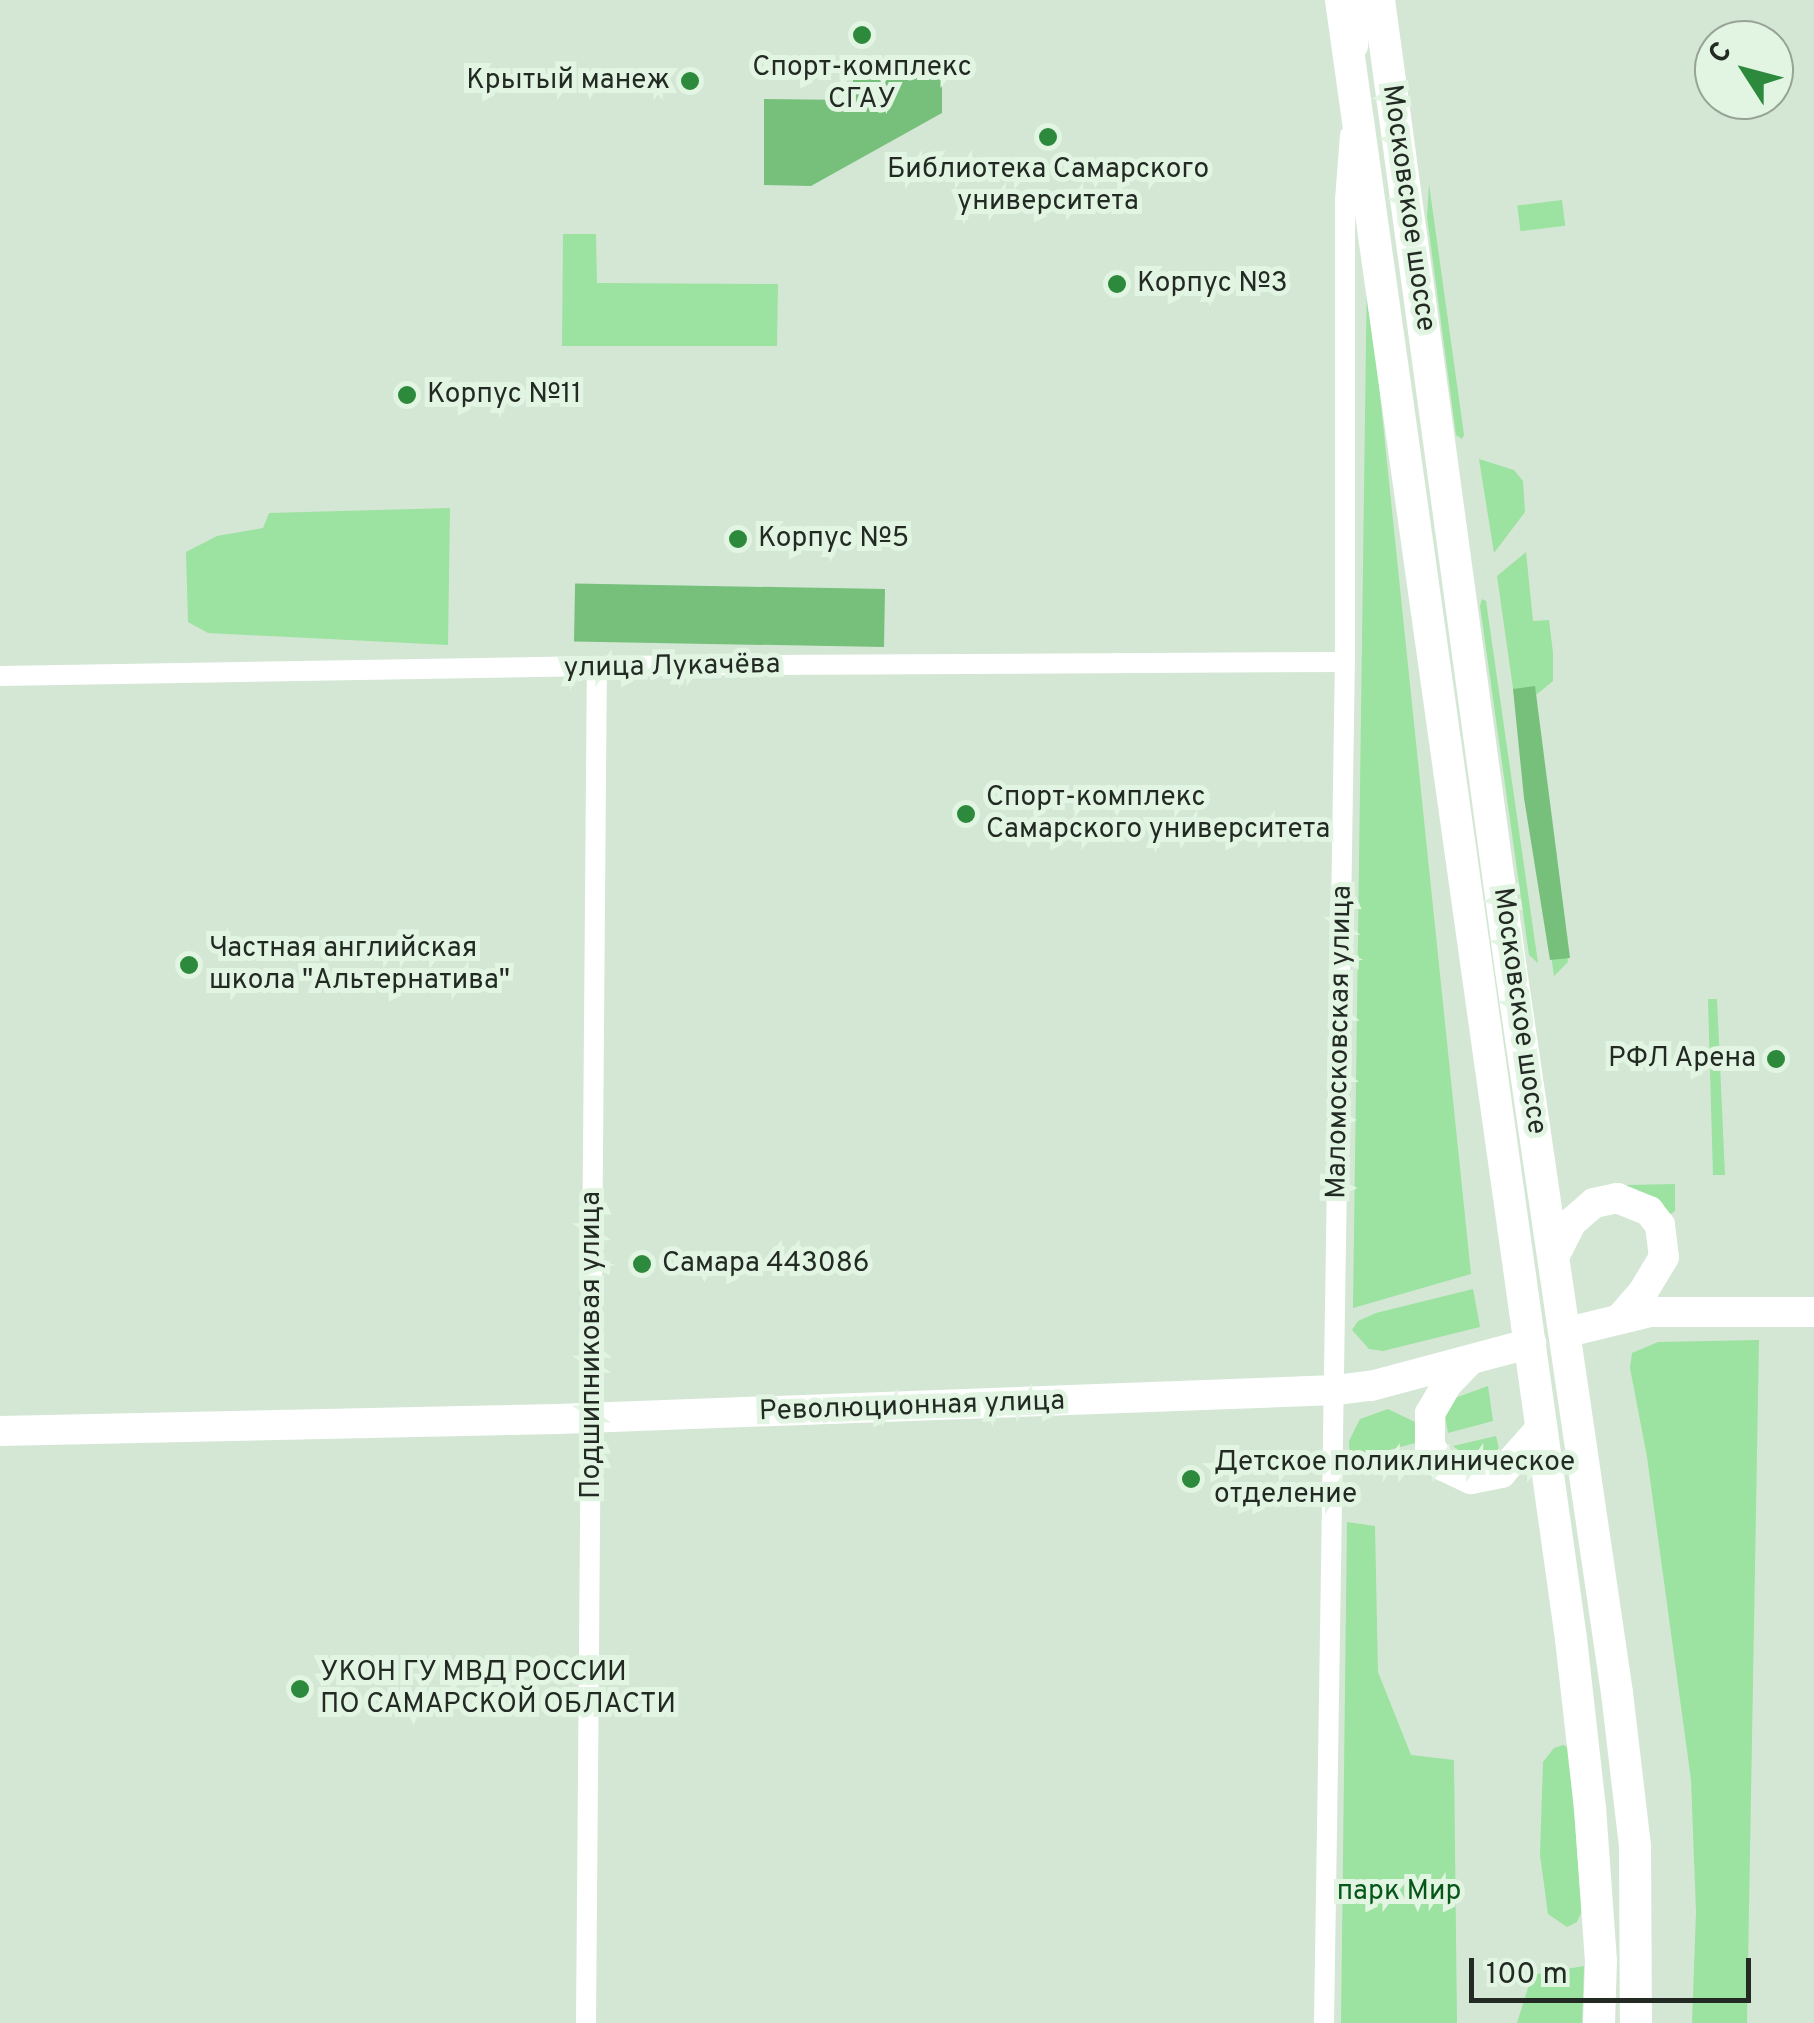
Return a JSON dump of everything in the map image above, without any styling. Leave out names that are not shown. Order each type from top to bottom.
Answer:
[{"type":"main road","name":"Московское шоссе","points":[[1361,0],[1353,96],[1635,1847],[1636,2023]]},
{"type":"main road","name":"Московское шоссе","points":[[1361,0],[1549,1267],[1550,1413],[1590,1808],[1600,1960],[1599,2023]]},
{"type":"main road","points":[[1549,1267],[1572,1222],[1594,1204],[1617,1198],[1649,1211],[1660,1225],[1664,1258],[1643,1292],[1621,1317]]},
{"type":"main road","name":"Революционная улица","points":[[0,1431],[591,1417],[1336,1390],[1371,1386],[1621,1317],[1684,1309],[1814,1312]]},
{"type":"main road","points":[[1470,1360],[1448,1384],[1430,1413],[1430,1446],[1443,1466],[1471,1478],[1501,1473],[1550,1413]]},
{"type":"main road","name":"Московское шоссе","points":[[1550,1413],[1611,1803],[1620,1911],[1617,2023]]},
{"type":"street","name":"Маломосковская улица","points":[[1324,2023],[1345,662],[1344,200],[1353,96]]},
{"type":"street","name":"улица Лукачёва","points":[[0,676],[597,666],[1345,662]]},
{"type":"street","name":"Подшипниковая улица","points":[[586,2023],[597,666]]},
{"type":"green space","points":[[942,77],[942,113],[811,186],[764,185],[764,99],[853,100],[853,80]]},
{"type":"green space","points":[[1429,184],[1462,439],[1456,435],[1427,217]]},
{"type":"green space","points":[[1562,200],[1565,226],[1521,231],[1517,205]]},
{"type":"green space","points":[[563,234],[596,234],[597,283],[778,284],[777,346],[562,346]]},
{"type":"green space","points":[[1367,269],[1471,1274],[1353,1308]]},
{"type":"green space","points":[[1479,459],[1514,470],[1523,481],[1525,512],[1494,553]]},
{"type":"green space","points":[[450,508],[448,645],[208,633],[188,622],[186,552],[217,536],[263,528],[269,513]]},
{"type":"green space","points":[[1526,552],[1533,621],[1549,620],[1553,653],[1553,681],[1531,699],[1568,962],[1554,976],[1497,576]]},
{"type":"green space","points":[[575,584],[885,589],[884,647],[574,642]]},
{"type":"green space","points":[[1482,599],[1486,601],[1538,963],[1529,955]]},
{"type":"green space","points":[[1535,686],[1570,958],[1550,960],[1524,798],[1513,689]]},
{"type":"green space","points":[[1708,999],[1717,999],[1725,1175],[1713,1175]]},
{"type":"green space","points":[[1675,1184],[1675,1211],[1669,1215],[1628,1194],[1627,1185]]},
{"type":"green space","points":[[1473,1289],[1480,1327],[1383,1351],[1369,1349],[1352,1330],[1358,1321],[1376,1313]]},
{"type":"green space","points":[[1759,1340],[1747,2023],[1692,2023],[1696,1912],[1691,1780],[1647,1457],[1630,1368],[1632,1353],[1658,1342]]},
{"type":"green space","points":[[1488,1386],[1493,1421],[1448,1433],[1445,1415],[1452,1399]]},
{"type":"green space","points":[[1388,1409],[1415,1422],[1427,1440],[1350,1460],[1349,1441],[1360,1419]]},
{"type":"green space","points":[[1496,1436],[1501,1458],[1471,1459],[1453,1446]]},
{"type":"green space","name":"парк Мир","points":[[1347,1522],[1375,1526],[1378,1672],[1411,1755],[1454,1760],[1457,2023],[1341,2023]]},
{"type":"green space","points":[[1554,1748],[1569,1748],[1582,1911],[1577,1922],[1567,1927],[1548,1914],[1540,1855],[1543,1762]]},
{"type":"green space","points":[[1584,1966],[1582,2023],[1517,2023],[1532,1975]]},
{"type":"place","name":"Спорт-комплекс СГАУ","points":[[862,35]]},
{"type":"place","name":"Крытый манеж","points":[[690,81]]},
{"type":"place","name":"Библиотека Самарского университета","points":[[1048,137]]},
{"type":"place","name":"Корпус №3","points":[[1117,284]]},
{"type":"place","name":"Корпус №11","points":[[407,395]]},
{"type":"place","name":"Корпус №5","points":[[738,539]]},
{"type":"place","name":"Спорт-комплекс Самарского университета","points":[[966,814]]},
{"type":"place","name":"Частная английская школа \"Альтернатива\"","points":[[189,965]]},
{"type":"place","name":"РФЛ Арена","points":[[1776,1059]]},
{"type":"place","name":"Самара 443086","points":[[642,1264]]},
{"type":"place","name":"Детское поликлиническое отделение","points":[[1191,1479]]},
{"type":"place","name":"УКОН ГУ МВД РОССИИ ПО САМАРСКОЙ ОБЛАСТИ","points":[[300,1689]]}]
